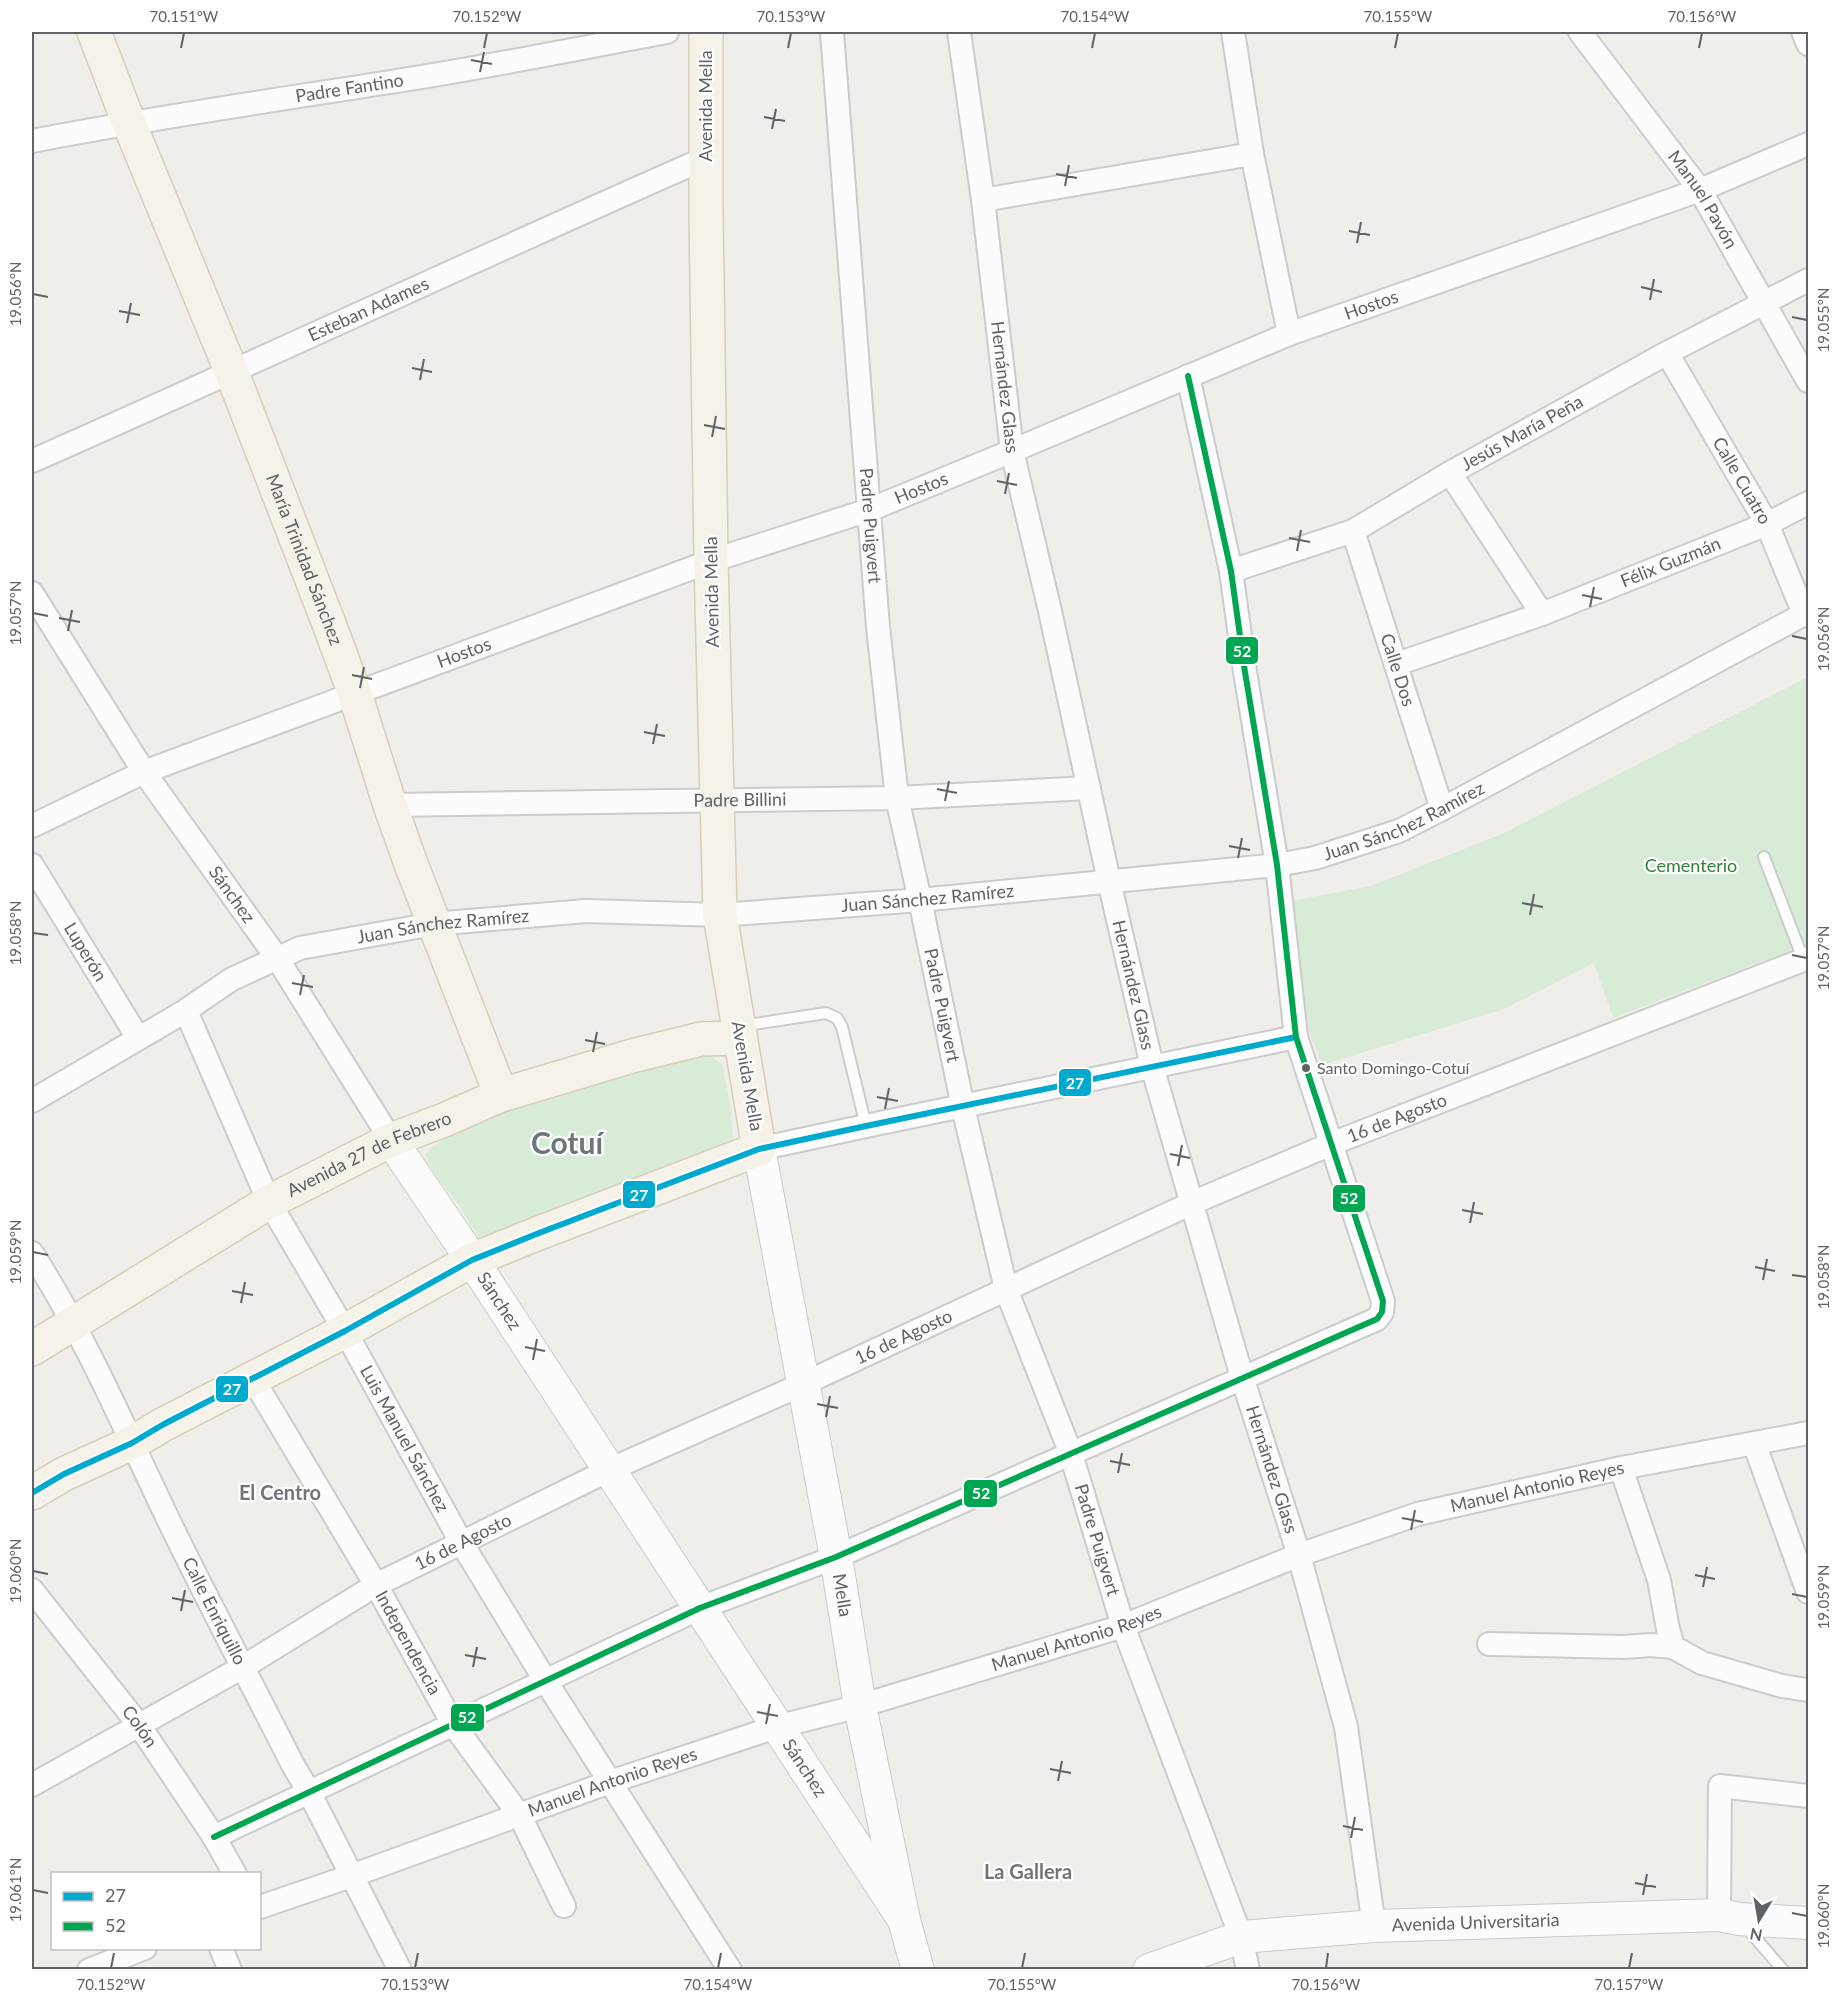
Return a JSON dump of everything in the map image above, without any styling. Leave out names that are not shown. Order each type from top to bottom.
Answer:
[{"type":"main road","name":"María Trinidad Sánchez","points":[[94,32],[232,373],[355,694],[390,805],[501,1095]]},
{"type":"main road","name":"Avenida Mella","points":[[706,32],[711,561],[720,915],[759,1149]]},
{"type":"main road","name":"Avenida 27 de Febrero","points":[[32,1349],[72,1322],[269,1202],[391,1140],[501,1095],[632,1056],[739,1032]]},
{"type":"main road","name":"Sánchez","points":[[391,1140],[904,1920]]},
{"type":"main road","points":[[32,1493],[64,1474],[132,1443],[164,1424],[345,1331],[472,1260],[759,1149]]},
{"type":"main road","name":"Mella","points":[[759,1149],[836,1557],[860,1706],[904,1920],[918,1970]]},
{"type":"main road","name":"Avenida Universitaria","points":[[1149,1970],[1241,1937],[1374,1926],[1729,1917],[1809,1923]]},
{"type":"street","name":"Padre Fantino","points":[[32,141],[129,123],[391,82],[641,34],[667,32]]},
{"type":"street","name":"Padre Puigvert","points":[[832,32],[878,627],[897,798],[921,900],[963,1107],[1006,1289],[1071,1454],[1123,1626],[1241,1937],[1248,1970]]},
{"type":"street","name":"Hernández Glass","points":[[959,32],[983,200],[1012,452],[1152,1066],[1242,1377],[1299,1555],[1346,1727],[1374,1926]]},
{"type":"street","points":[[1233,32],[1252,154],[1289,334]]},
{"type":"street","name":"Manuel Pavón","points":[[1580,32],[1700,190],[1809,381]]},
{"type":"street","points":[[1803,32],[1809,44]]},
{"type":"street","name":"Hostos","points":[[32,825],[144,772],[711,561],[869,510],[1289,334],[1700,190],[1809,144]]},
{"type":"street","points":[[983,200],[1252,154]]},
{"type":"street","name":"Esteban Adames","points":[[32,461],[232,373],[479,258],[706,158]]},
{"type":"street","name":"Jesús María Peña","points":[[1231,571],[1353,531],[1450,473],[1667,354],[1809,280]]},
{"type":"street","name":"Calle Cuatro","points":[[1667,354],[1767,524],[1806,613]]},
{"type":"street","points":[[214,1838],[700,1608],[836,1557],[1377,1319],[1382,1312],[1383,1301],[1296,1037],[1277,865],[1231,571],[1188,376]]},
{"type":"street","points":[[1450,473],[1542,614]]},
{"type":"street","name":"Félix Guzmán","points":[[1397,664],[1542,614],[1767,524],[1809,503]]},
{"type":"street","name":"Calle Dos","points":[[1353,531],[1442,809]]},
{"type":"street","name":"Sánchez","points":[[32,593],[144,772],[277,958],[391,1140]]},
{"type":"street","name":"Juan Sánchez Ramírez","points":[[32,1101],[182,1013],[232,979],[300,948],[434,924],[586,911],[720,915],[921,900],[1277,865],[1315,858],[1399,831],[1806,613]]},
{"type":"street","name":"Padre Billini","points":[[390,805],[897,798],[1089,788]]},
{"type":"street","name":"Luperón","points":[[32,865],[138,1038]]},
{"type":"street","name":"16 de Agosto","points":[[32,1785],[243,1666],[376,1585],[609,1470],[803,1384],[1192,1203],[1331,1144],[1806,958]]},
{"type":"street","name":"Luis Manuel Sánchez","points":[[182,1013],[189,1018],[269,1202],[345,1331],[461,1542],[545,1680],[730,1970]]},
{"type":"street","points":[[759,1149],[1296,1037]]},
{"type":"street","name":"Calle Enriquillo","points":[[32,1252],[115,1404],[168,1519],[400,1970]]},
{"type":"street","name":"Independencia","points":[[253,1379],[376,1585],[453,1724],[520,1816],[564,1906]]},
{"type":"street","name":"Manuel Antonio Reyes","points":[[261,1907],[610,1782],[776,1727],[860,1706],[1123,1626],[1299,1555],[1418,1514],[1621,1468],[1809,1434]]},
{"type":"street","points":[[1754,1443],[1809,1592]]},
{"type":"street","points":[[1621,1468],[1659,1580],[1673,1647]]},
{"type":"street","name":"Colón","points":[[32,1590],[139,1725],[235,1872]]},
{"type":"street","points":[[1489,1644],[1673,1647],[1702,1663],[1782,1686],[1809,1690]]},
{"type":"street","points":[[1729,1917],[1720,1786],[1809,1796]]},
{"type":"street","points":[[89,1970],[140,1950]]},
{"type":"street","points":[[222,1950],[230,1970]]},
{"type":"lane","points":[[1764,857],[1806,958]]},
{"type":"lane","points":[[739,1032],[826,1013],[837,1018],[842,1027],[866,1126]]},
{"type":"lane","points":[[1729,1917],[1783,1970]]},
{"type":"green space","name":"Cementerio","points":[[1808,677],[1808,944],[1613,1018],[1594,963],[1504,1009],[1322,1065],[1306,1022],[1285,902],[1371,886],[1502,834]]},
{"type":"green space","points":[[710,1055],[723,1066],[731,1110],[734,1148],[505,1227],[480,1240],[456,1201],[433,1172],[425,1155],[455,1132],[514,1109],[611,1079]]},
{"type":"transit line","name":"52","points":[[214,1837],[700,1608],[836,1557],[1377,1319],[1382,1312],[1383,1301],[1296,1037],[1277,865],[1231,571],[1188,376]]},
{"type":"transit line","name":"27","points":[[32,1493],[64,1474],[132,1443],[164,1424],[345,1331],[472,1260],[759,1149],[1296,1037]]},
{"type":"place","name":"Santo Domingo-Cotuí","points":[[1306,1068]]},
{"type":"district","name":"Cotuí","points":[[567,1144]]},
{"type":"district","name":"El Centro","points":[[280,1493]]},
{"type":"district","name":"La Gallera","points":[[1028,1872]]}]
